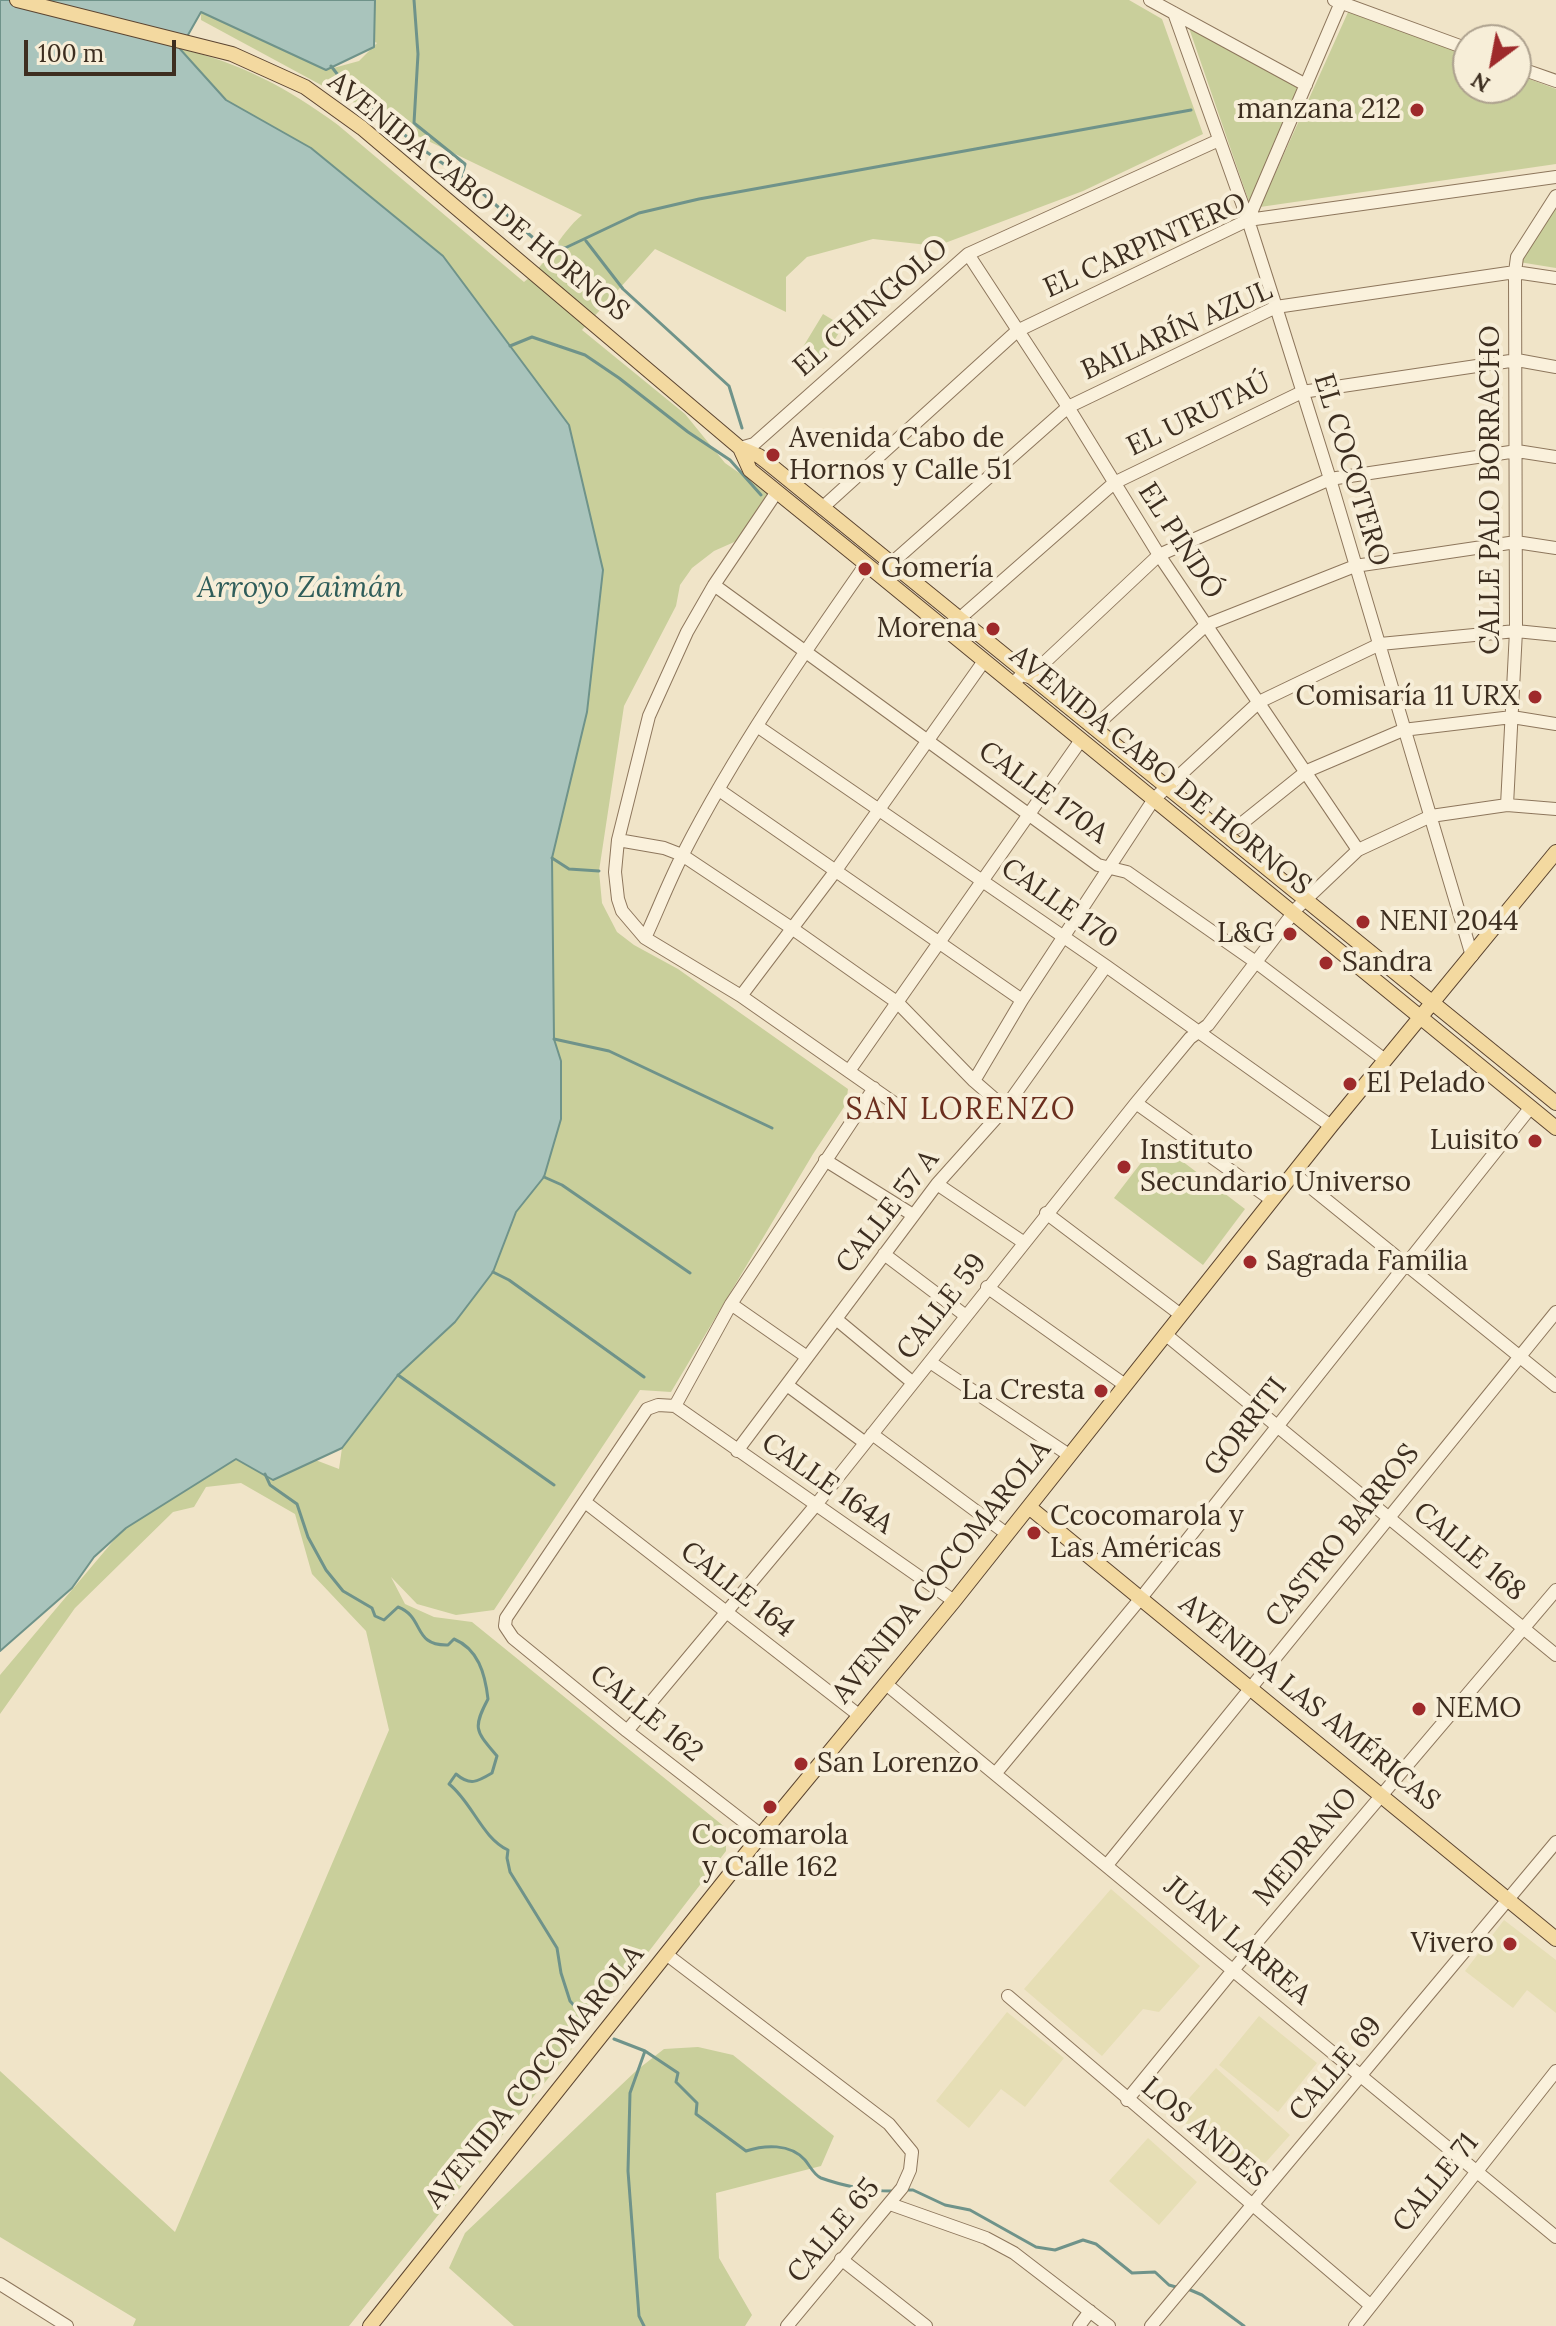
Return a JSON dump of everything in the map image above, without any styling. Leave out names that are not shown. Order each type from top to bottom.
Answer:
[{"type":"main road","name":"AVENIDA CABO DE HORNOS","points":[[17,0],[198,44],[264,67],[305,87],[362,128],[740,448],[759,456],[1556,1103]]},
{"type":"main road","name":"AVENIDA CABO DE HORNOS","points":[[740,448],[750,470],[776,493],[1556,1128]]},
{"type":"main road","name":"AVENIDA COCOMAROLA","points":[[370,2326],[761,1835],[954,1601],[1293,1173],[1556,852]]},
{"type":"main road","name":"AVENIDA LAS AMÉRICAS","points":[[1029,1507],[1556,1939]]},
{"type":"street","points":[[1150,0],[1306,85]]},
{"type":"street","points":[[1248,220],[1339,1],[1452,43]]},
{"type":"street","name":"EL COCOTERO","points":[[1174,13],[1276,307],[1472,956]]},
{"type":"street","points":[[1532,73],[1556,81]]},
{"type":"street","name":"EL CHINGOLO","points":[[740,448],[754,444],[968,254],[1219,140]]},
{"type":"street","name":"EL CARPINTERO","points":[[822,508],[1017,331],[1248,220],[1556,177]]},
{"type":"street","points":[[1515,272],[1517,257],[1556,196]]},
{"type":"street","name":"EL PINDÓ","points":[[968,254],[1068,407],[1159,555],[1358,850]]},
{"type":"street","name":"BAILARÍN AZUL","points":[[878,574],[1068,407],[1276,307],[1515,272],[1556,278]]},
{"type":"street","name":"CALLE PALO BORRACHO","points":[[1507,805],[1516,631],[1515,272]]},
{"type":"street","name":"EL URUTAÚ","points":[[959,619],[1114,483],[1302,392],[1517,360],[1556,367]]},
{"type":"street","points":[[1012,684],[1022,675],[1029,677],[1159,555],[1330,479],[1517,451],[1556,457]]},
{"type":"street","points":[[776,493],[714,585],[687,632],[649,716],[618,840],[615,872],[618,899],[622,911],[645,938],[741,996],[897,1105]]},
{"type":"street","points":[[1102,720],[1206,625],[1355,566],[1516,542],[1556,548]]},
{"type":"street","points":[[645,938],[682,855],[719,790],[804,652],[866,564]]},
{"type":"street","name":"CALLE 170A","points":[[714,585],[1098,865],[1127,872],[1257,963],[1385,1060]]},
{"type":"street","points":[[974,1081],[1022,1000],[1154,799],[1259,702],[1380,644],[1516,631],[1556,635]]},
{"type":"street","points":[[741,996],[834,873],[984,661]]},
{"type":"street","points":[[1236,828],[1307,771],[1403,730],[1512,717],[1556,724]]},
{"type":"street","name":"CALLE 170","points":[[757,726],[983,880],[1331,1126]]},
{"type":"street","points":[[849,1071],[1081,740]]},
{"type":"street","points":[[719,790],[834,873],[1022,1000]]},
{"type":"street","name":"CALLE 59","points":[[627,1731],[815,1506],[1046,1213],[1136,1103],[1198,1032],[1208,1025],[1306,900],[1358,850],[1431,816],[1507,805],[1556,809]]},
{"type":"street","points":[[618,840],[664,848],[682,855],[793,929],[898,1003],[974,1081],[1005,1108]]},
{"type":"street","name":"CALLE 57 A","points":[[737,1451],[937,1184],[1005,1108],[1106,966]]},
{"type":"street","points":[[585,1502],[647,1409],[658,1405],[675,1406],[731,1304],[874,1088]]},
{"type":"street","points":[[1136,1103],[1272,1200]]},
{"type":"street","name":"GORRITI","points":[[995,1774],[1141,1598],[1531,1107]]},
{"type":"street","points":[[825,1160],[913,1215]]},
{"type":"street","points":[[1293,1173],[1556,1386]]},
{"type":"street","points":[[937,1184],[1023,1242]]},
{"type":"street","points":[[1046,1213],[1181,1315]]},
{"type":"street","points":[[884,1254],[966,1316]]},
{"type":"street","points":[[987,1287],[1125,1385]]},
{"type":"street","points":[[731,1304],[807,1357]]},
{"type":"street","name":"CASTRO BARROS","points":[[1107,1865],[1556,1312]]},
{"type":"street","points":[[836,1319],[912,1382]]},
{"type":"street","name":"CALLE 168","points":[[1165,1334],[1556,1655]]},
{"type":"street","points":[[930,1362],[1069,1455]]},
{"type":"street","points":[[787,1385],[1007,1534]]},
{"type":"street","name":"CALLE 164A","points":[[675,1406],[954,1601]]},
{"type":"street","name":"CALLE 164","points":[[585,1502],[860,1716]]},
{"type":"street","name":"CALLE 162","points":[[585,1502],[506,1618],[505,1626],[513,1638],[761,1835]]},
{"type":"street","name":"MEDRANO","points":[[1127,2100],[1234,1969],[1556,1590]]},
{"type":"street","name":"JUAN LARREA","points":[[886,1684],[1556,2237]]},
{"type":"street","name":"CALLE 69","points":[[1151,2326],[1556,1842]]},
{"type":"street","name":"CALLE 65","points":[[666,1954],[889,2124],[912,2152],[910,2170],[902,2188],[787,2326]]},
{"type":"street","name":"LOS ANDES","points":[[1008,1996],[1370,2305]]},
{"type":"street","name":"CALLE 71","points":[[1355,2326],[1556,2071]]},
{"type":"street","points":[[890,2204],[986,2238],[1014,2253],[1109,2326]]},
{"type":"street","points":[[841,2259],[926,2326]]},
{"type":"street","points":[[0,2284],[67,2326]]},
{"type":"street","points":[[1079,2326],[1090,2311]]},
{"type":"shaded area","points":[[1111,1889],[1200,1966],[1159,2012],[1143,2009],[1102,2056],[1024,1989]]},
{"type":"shaded area","points":[[1504,1920],[1556,1960],[1556,2013],[1527,1990],[1513,2008],[1465,1971]]},
{"type":"shaded area","points":[[1007,2012],[1064,2058],[1025,2107],[1001,2089],[969,2128],[936,2101]]},
{"type":"shaded area","points":[[1259,2016],[1317,2063],[1278,2112],[1219,2065]]},
{"type":"shaded area","points":[[1216,2068],[1290,2135],[1250,2180],[1175,2114]]},
{"type":"shaded area","points":[[1148,2138],[1197,2182],[1159,2225],[1109,2181]]},
{"type":"green space","points":[[288,0],[1129,0],[1162,19],[1203,134],[1083,191],[937,246],[873,239],[807,257],[786,277],[786,312],[655,249],[582,330],[685,414],[725,463],[768,493],[741,539],[714,551],[692,568],[680,585],[676,606],[624,706],[599,871],[602,903],[617,932],[634,945],[678,969],[848,1089],[846,1104],[671,1392],[640,1390],[494,1610],[456,1615],[417,1604],[391,1577],[405,1604],[434,1617],[472,1622],[726,1828],[726,1851],[620,1989],[349,2326],[133,2326],[136,2319],[0,2237],[0,2071],[175,2232],[389,1730],[366,1631],[312,1574],[295,1514],[241,1483],[206,1487],[194,1507],[173,1512],[75,1608],[0,1714],[0,1675],[169,1475],[284,1448],[339,1469],[342,1448],[398,1375],[455,1322],[493,1272],[516,1212],[544,1177],[561,1061],[554,1039],[552,858],[587,712],[603,570],[311,148],[226,100],[180,49],[243,69],[320,112],[524,282],[582,215],[395,125],[201,20],[201,12],[326,70],[359,61],[377,43]]},
{"type":"green space","points":[[1349,10],[1452,50],[1452,104],[1532,104],[1532,80],[1556,89],[1556,164],[1260,207]]},
{"type":"green space","points":[[1189,28],[1302,88],[1249,202]]},
{"type":"green space","points":[[1556,199],[1556,268],[1519,262]]},
{"type":"green space","points":[[823,314],[843,326],[823,359],[803,347]]},
{"type":"green space","points":[[1157,1142],[1245,1209],[1203,1265],[1114,1198]]},
{"type":"green space","points":[[698,2047],[733,2055],[834,2136],[821,2166],[716,2193],[719,2258],[752,2315],[745,2326],[514,2326],[449,2268],[465,2233],[637,2070],[664,2049]]},
{"type":"water","name":"Arroyo Zaimán","points":[[0,0],[375,0],[374,47],[326,70],[201,12],[180,49],[226,100],[311,148],[443,256],[569,425],[603,570],[587,712],[552,858],[554,1039],[561,1061],[561,1119],[544,1177],[516,1212],[493,1272],[455,1322],[398,1375],[342,1448],[273,1480],[236,1459],[126,1528],[94,1557],[72,1588],[0,1651]]},
{"type":"waterway","points":[[414,0],[418,54],[414,123],[465,164],[462,175]]},
{"type":"waterway","points":[[331,66],[348,88],[418,146],[472,184],[539,243],[565,248],[639,213],[699,199],[1191,110]]},
{"type":"waterway","points":[[586,241],[623,289],[729,386],[742,428]]},
{"type":"waterway","points":[[510,346],[532,337],[585,355],[730,460],[761,495]]},
{"type":"waterway","points":[[552,858],[569,869],[599,871]]},
{"type":"waterway","points":[[554,1039],[609,1051],[772,1128]]},
{"type":"waterway","points":[[544,1177],[562,1185],[690,1273]]},
{"type":"waterway","points":[[493,1272],[509,1280],[644,1377]]},
{"type":"waterway","points":[[398,1375],[554,1485]]},
{"type":"waterway","points":[[265,1474],[270,1485],[297,1504],[308,1537],[326,1570],[343,1591],[372,1608],[375,1616],[384,1620],[398,1607],[412,1617],[429,1641],[448,1645],[454,1639],[475,1656],[485,1680],[488,1699],[480,1717],[479,1729],[484,1741],[497,1756],[492,1773],[487,1776],[470,1781],[456,1774],[449,1784],[491,1837],[508,1850],[510,1872],[557,1948],[570,2001],[586,2019]]},
{"type":"waterway","points":[[614,2039],[645,2051],[678,2073],[676,2082],[697,2103],[696,2114],[746,2151],[761,2147],[784,2148],[799,2154],[821,2178],[858,2188],[896,2191]]},
{"type":"waterway","points":[[644,2326],[639,2316],[628,2171],[630,2093],[645,2051]]},
{"type":"waterway","points":[[904,2190],[913,2190],[945,2205],[970,2210],[1036,2247],[1055,2250],[1083,2240],[1096,2244],[1132,2273],[1155,2272],[1169,2285],[1176,2287]]},
{"type":"waterway","points":[[1188,2289],[1202,2295],[1244,2326]]},
{"type":"place","name":"manzana 212","points":[[1417,110]]},
{"type":"place","name":"Avenida Cabo de Hornos y Calle 51","points":[[773,455]]},
{"type":"place","name":"Gomería","points":[[865,569]]},
{"type":"place","name":"Morena","points":[[993,629]]},
{"type":"place","name":"Comisaría 11 URX","points":[[1535,697]]},
{"type":"place","name":"NENI 2044","points":[[1363,922]]},
{"type":"place","name":"L&G","points":[[1290,934]]},
{"type":"place","name":"Sandra","points":[[1326,963]]},
{"type":"place","name":"El Pelado","points":[[1350,1084]]},
{"type":"place","name":"Luisito","points":[[1535,1141]]},
{"type":"place","name":"Instituto Secundario Universo","points":[[1124,1167]]},
{"type":"place","name":"Sagrada Familia","points":[[1250,1262]]},
{"type":"place","name":"La Cresta","points":[[1101,1391]]},
{"type":"place","name":"Ccocomarola y Las Américas","points":[[1034,1533]]},
{"type":"place","name":"NEMO","points":[[1419,1709]]},
{"type":"place","name":"San Lorenzo","points":[[801,1764]]},
{"type":"place","name":"Cocomarola y Calle 162","points":[[770,1807]]},
{"type":"place","name":"Vivero","points":[[1510,1944]]},
{"type":"district","name":"SAN LORENZO","points":[[961,1110]]}]
